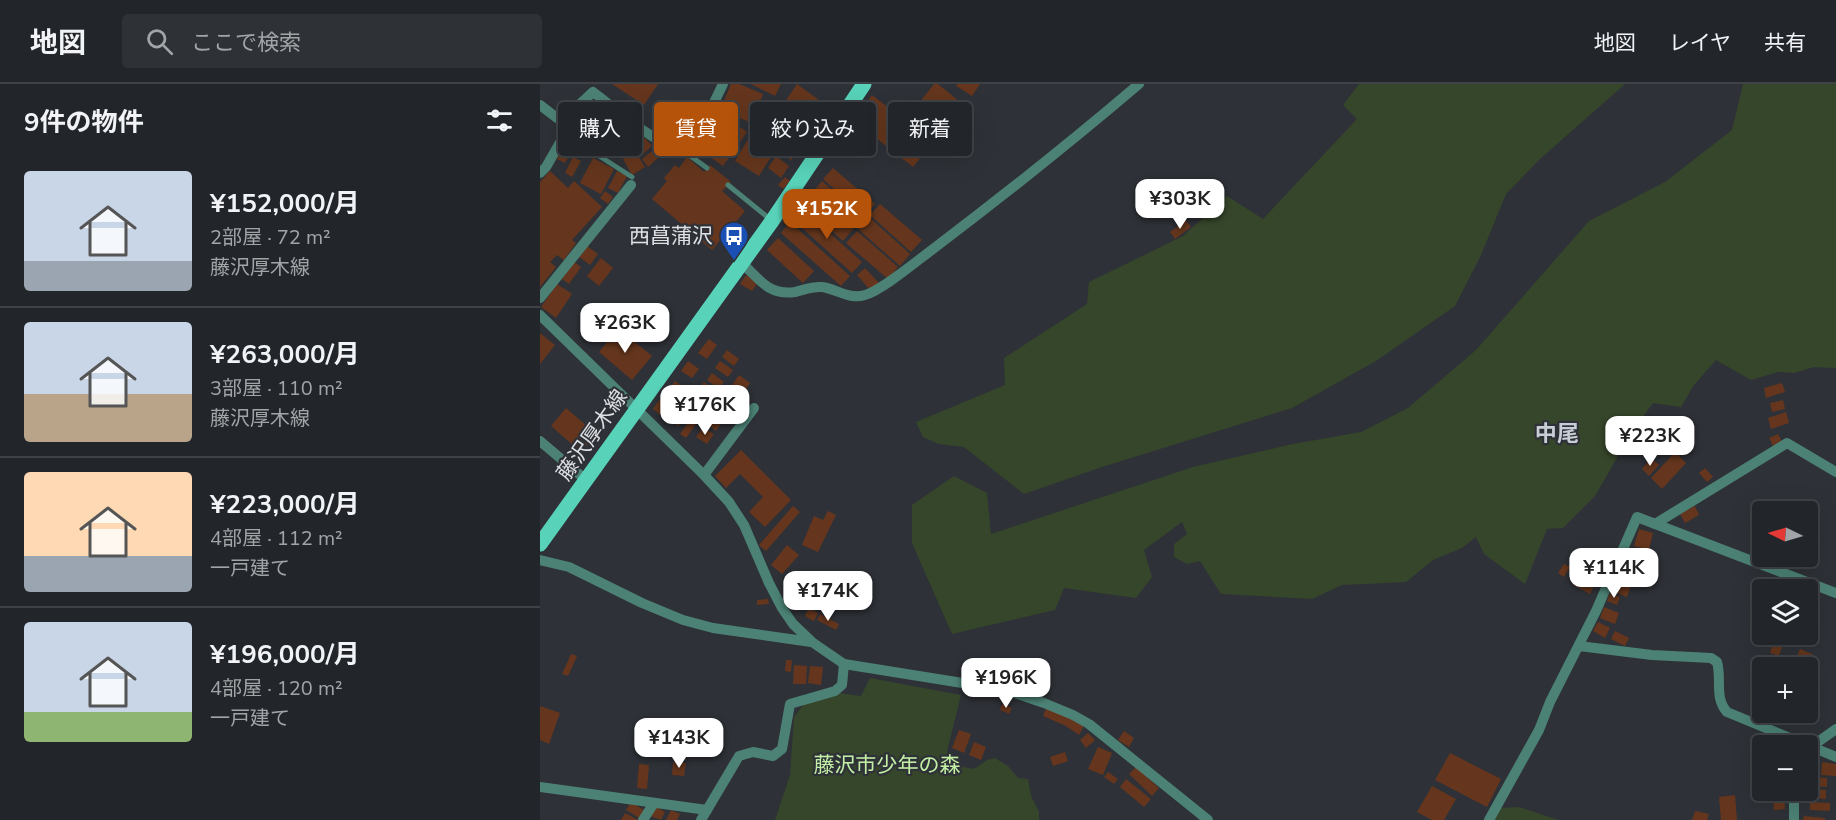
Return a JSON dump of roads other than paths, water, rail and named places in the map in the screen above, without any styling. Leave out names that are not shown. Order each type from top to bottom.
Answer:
[{"type":"main road","name":"藤沢厚木線","points":[[540,544],[772,221],[864,84]]},
{"type":"street","points":[[714,102],[723,84]]},
{"type":"street","points":[[742,263],[760,281],[776,292],[795,292],[815,286],[850,296],[867,295],[907,269],[996,201],[1139,84]]},
{"type":"street","points":[[582,102],[593,92],[606,102]]},
{"type":"street","points":[[540,105],[558,119]]},
{"type":"street","points":[[540,173],[558,146]]},
{"type":"street","points":[[540,298],[631,181]]},
{"type":"street","points":[[540,315],[729,502],[744,525],[782,608],[793,624],[812,642],[844,664],[1006,690],[1073,715],[1089,724],[1208,820]]},
{"type":"street","points":[[704,475],[754,408]]},
{"type":"street","points":[[540,441],[586,480]]},
{"type":"street","points":[[1655,524],[1787,443],[1836,472]]},
{"type":"street","points":[[1489,820],[1539,730],[1550,702],[1616,568],[1637,517],[1836,593]]},
{"type":"street","points":[[540,560],[569,567],[642,603],[683,620],[713,628],[812,642]]},
{"type":"street","points":[[1579,646],[1652,655],[1712,658],[1717,662],[1721,706],[1727,712],[1779,735]]},
{"type":"street","points":[[701,820],[739,756],[753,752],[773,756],[782,749],[790,704],[836,691],[842,685],[844,664]]},
{"type":"street","points":[[1818,742],[1836,729]]},
{"type":"street","points":[[1818,751],[1836,757]]},
{"type":"street","points":[[540,787],[707,810]]},
{"type":"street","points":[[1794,801],[1794,820]]},
{"type":"street","points":[[643,820],[654,803]]},
{"type":"lane","points":[[596,156],[631,181]]},
{"type":"lane","points":[[690,156],[707,168]]},
{"type":"lane","points":[[728,185],[772,221]]},
{"type":"place","name":"西菖蒲沢","points":[[734,262]]},
{"type":"district","name":"中尾","points":[[1557,434]]},
{"type":"park label","name":"藤沢市少年の森","points":[[887,765]]}]
